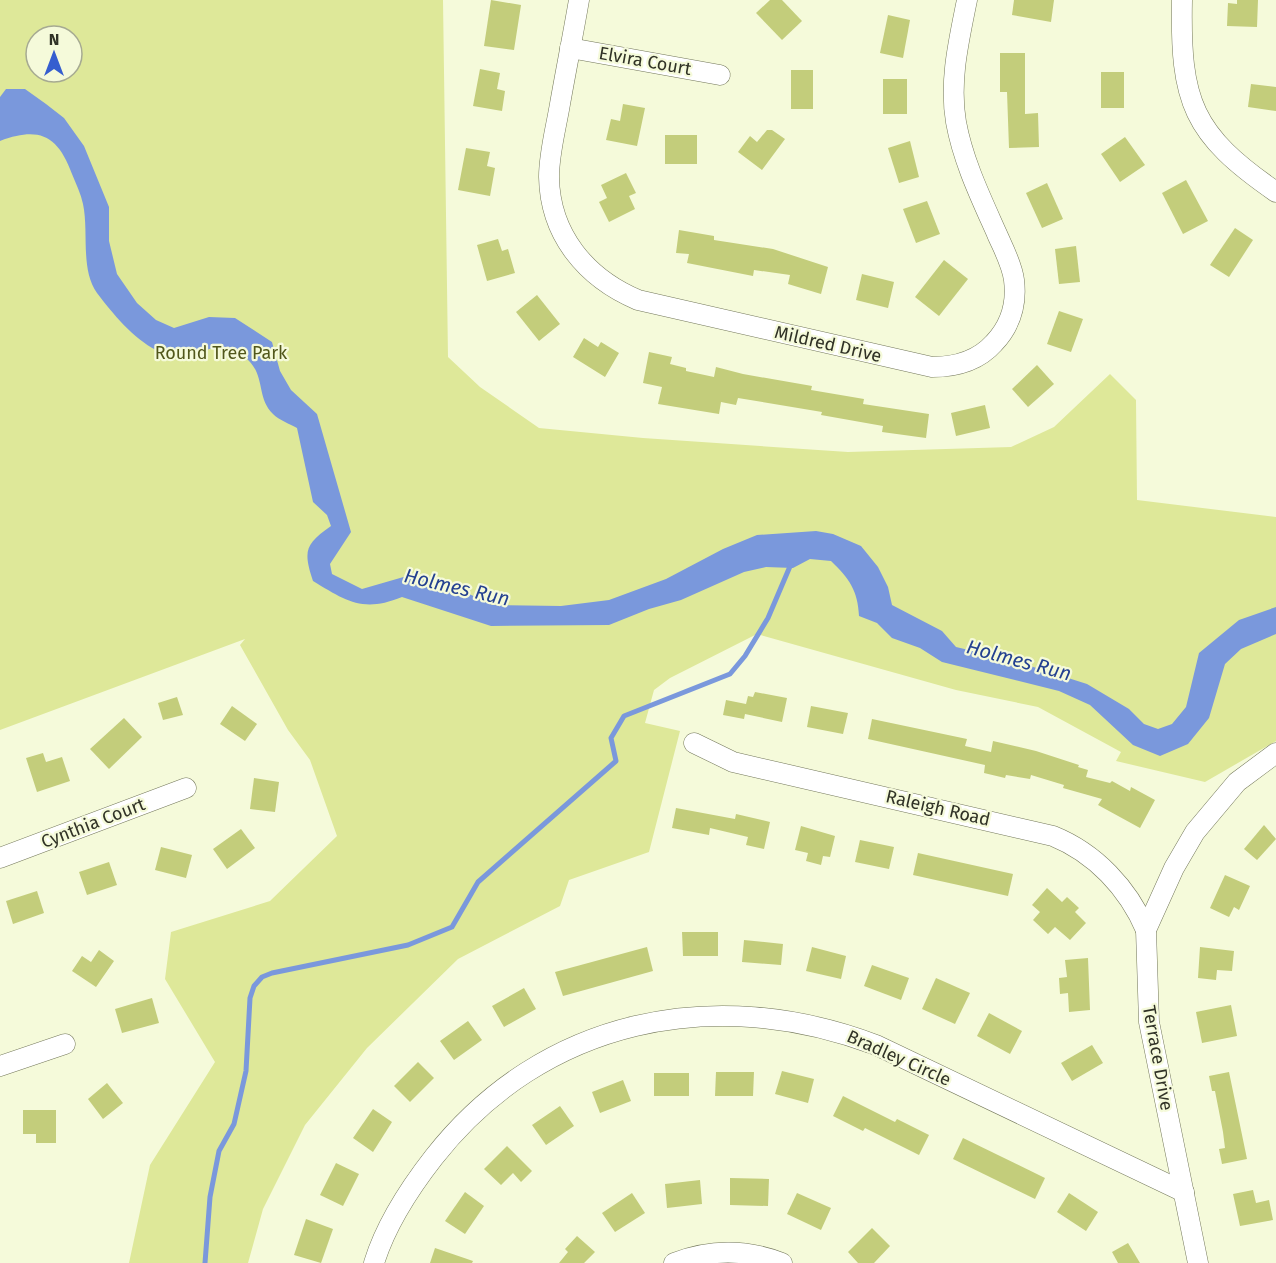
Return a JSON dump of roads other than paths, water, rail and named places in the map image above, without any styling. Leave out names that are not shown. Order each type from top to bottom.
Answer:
[{"type":"street","name":"Mildred Drive","points":[[579,0],[550,161],[551,200],[567,243],[581,262],[599,279],[638,300],[932,368],[950,367],[973,359],[989,349],[1001,336],[1010,319],[1015,300],[1011,268],[963,154],[956,121],[955,63],[967,0]]},
{"type":"street","points":[[1182,0],[1185,72],[1191,99],[1200,122],[1216,145],[1232,160],[1276,192]]},
{"type":"street","name":"Elvira Court","points":[[570,48],[720,75]]},
{"type":"street","name":"Raleigh Road","points":[[694,743],[733,762],[1053,836],[1091,857],[1109,874],[1127,896],[1146,930]]},
{"type":"street","name":"Terrace Drive","points":[[1198,1263],[1149,1022],[1146,930],[1174,868],[1195,832],[1237,783],[1276,753]]},
{"type":"street","name":"Cynthia Court","points":[[0,858],[186,788]]},
{"type":"street","name":"Bradley Circle","points":[[374,1263],[388,1228],[422,1172],[449,1138],[494,1095],[554,1057],[592,1040],[632,1026],[700,1016],[744,1015],[780,1018],[843,1033],[876,1045],[1184,1192]]},
{"type":"street","points":[[0,1066],[65,1044]]},
{"type":"street","points":[[674,1263],[709,1253],[732,1252],[757,1255],[782,1263]]},
{"type":"water","points":[[6,89],[25,89],[46,104],[64,118],[84,146],[109,207],[109,241],[117,274],[137,303],[156,320],[174,328],[209,317],[235,318],[272,342],[280,371],[291,390],[317,414],[351,532],[330,564],[332,574],[362,589],[407,576],[434,577],[492,605],[561,606],[609,600],[666,579],[723,549],[757,535],[816,531],[833,534],[861,546],[878,567],[888,587],[892,605],[942,631],[956,647],[1011,660],[1087,684],[1129,709],[1144,724],[1158,729],[1172,724],[1186,707],[1199,653],[1239,620],[1276,607],[1276,634],[1241,649],[1225,664],[1209,718],[1188,744],[1160,756],[1133,745],[1090,705],[1059,691],[942,662],[920,648],[892,638],[877,623],[859,616],[857,599],[851,586],[843,573],[831,561],[810,559],[793,568],[766,567],[744,572],[681,600],[649,609],[609,625],[491,626],[402,597],[376,604],[345,599],[313,581],[310,571],[308,549],[316,538],[331,526],[327,515],[313,502],[297,428],[273,414],[267,406],[253,366],[235,351],[218,347],[188,354],[159,351],[140,339],[109,309],[97,293],[88,273],[83,204],[67,161],[54,143],[37,135],[26,134],[0,141],[0,97]]},
{"type":"waterway","points":[[205,1263],[210,1197],[219,1151],[234,1124],[246,1071],[250,998],[254,986],[262,977],[272,973],[408,945],[452,927],[478,882],[616,761],[611,738],[624,716],[730,674],[745,656],[768,618],[791,564]]},
{"type":"park label","name":"Round Tree Park","points":[[221,353]]},
{"type":"water label","name":"Holmes Run","points":[[457,587]]},
{"type":"water label","name":"Holmes Run","points":[[1019,660]]}]
